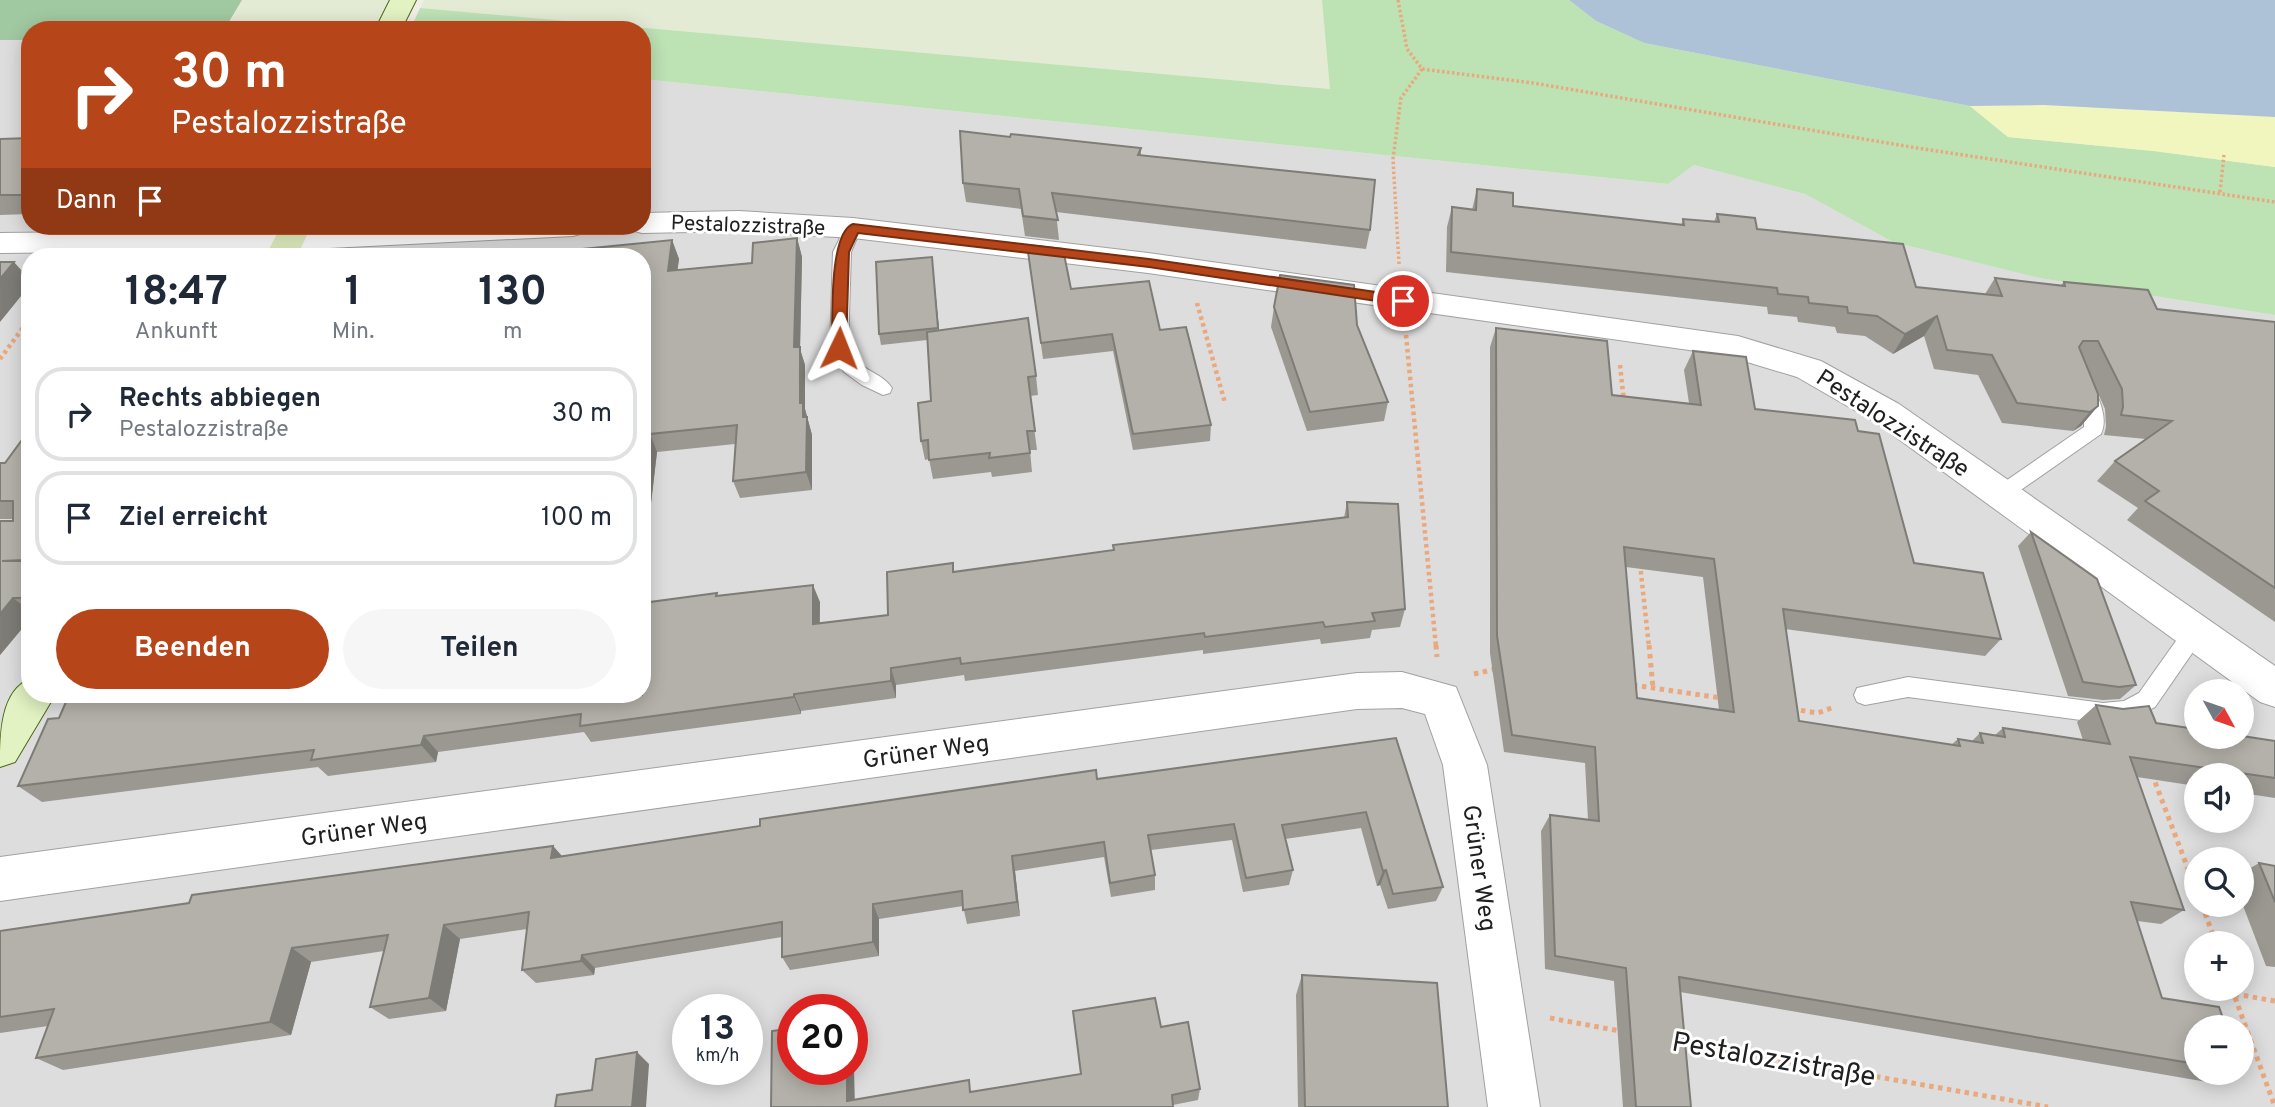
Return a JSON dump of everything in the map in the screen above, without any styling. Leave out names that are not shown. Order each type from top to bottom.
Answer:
[{"type":"street","points":[[392,21],[403,0]]},
{"type":"street","name":"Pestalozzistraße","points":[[651,223],[739,221],[853,228],[1200,271],[1726,344],[1809,369],[1887,413],[2275,689]]},
{"type":"street","points":[[0,243],[289,241],[403,235]]},
{"type":"street","name":"Grüner Weg","points":[[0,879],[1357,691],[1402,690],[1441,700],[1465,765],[1514,1107]]},
{"type":"street","points":[[0,748],[29,703]]},
{"type":"lane","name":"Pestalozzistraße","points":[[853,228],[842,252],[839,348],[843,362],[859,375],[883,388]]},
{"type":"lane","points":[[2001,494],[2084,439],[2094,429],[2094,413],[2075,368]]},
{"type":"lane","points":[[1865,695],[1908,687],[2102,713],[2127,711],[2147,700],[2196,631]]},
{"type":"path","points":[[1398,0],[1407,49],[1422,69],[1565,86],[1961,156],[2275,202]]},
{"type":"path","points":[[1422,69],[1401,99],[1393,159],[1403,301],[1436,648]]},
{"type":"path","points":[[2220,192],[2224,155]]},
{"type":"path","points":[[1200,271],[1195,298],[1224,404]]},
{"type":"path","points":[[0,359],[21,330]]},
{"type":"path","points":[[1617,330],[1625,412]]},
{"type":"path","points":[[1639,550],[1653,688]]},
{"type":"path","points":[[1441,700],[1468,675],[1492,668],[1505,670]]},
{"type":"path","points":[[1626,684],[1722,698]]},
{"type":"path","points":[[1791,709],[1818,713],[1865,695]]},
{"type":"path","points":[[2127,711],[2184,859]]},
{"type":"path","points":[[2254,996],[2275,1001]]},
{"type":"path","points":[[2237,1001],[2275,1107]]},
{"type":"path","points":[[1500,1009],[1628,1032]]},
{"type":"path","name":"Pestalozzistraße","points":[[1667,1039],[2049,1107]]},
{"type":"shaded area","points":[[0,0],[242,0],[229,21],[21,21],[21,40],[0,40]]},
{"type":"shaded area","points":[[242,0],[393,0],[382,21],[229,21]]},
{"type":"shaded area","points":[[424,0],[1322,0],[1331,89],[651,29],[651,21],[566,21],[420,8]]},
{"type":"shaded area","points":[[1322,0],[1569,0],[1596,21],[1644,43],[1970,106],[2008,137],[2154,151],[2275,167],[2275,315],[2039,278],[1893,242],[1805,194],[1694,165],[1668,184],[651,80],[651,29],[1330,89]]},
{"type":"shaded area","points":[[420,8],[566,21],[414,21]]},
{"type":"shaded area","points":[[0,40],[21,40],[21,235],[651,235],[651,80],[1668,184],[1694,165],[1805,194],[1893,242],[2039,278],[2275,315],[2275,1107],[0,1107]]},
{"type":"sand","points":[[2044,105],[2275,117],[2275,167],[2154,151],[2008,137],[1970,106]]},
{"type":"water","points":[[1569,0],[2275,0],[2275,117],[2044,105],[1970,106],[1644,43],[1596,21]]},
{"type":"building","points":[[960,131],[1141,148],[1138,155],[1375,180],[1370,230],[1052,193],[1058,220],[1023,216],[1019,189],[963,183]]},
{"type":"building","points":[[21,138],[21,195],[0,195],[0,139]]},
{"type":"building","points":[[1477,189],[1513,193],[1513,206],[1684,225],[1683,219],[1719,222],[1717,214],[1755,218],[1757,229],[1903,244],[1916,287],[2002,296],[1995,278],[2065,286],[2064,282],[2148,290],[2157,309],[2275,322],[2275,588],[2145,501],[2159,491],[2115,461],[2172,421],[2121,415],[2122,389],[2098,341],[2083,341],[2079,347],[2098,394],[2098,406],[2090,412],[2017,403],[1992,355],[1947,350],[1937,316],[1905,334],[1877,316],[1848,313],[1847,307],[1809,303],[1808,297],[1778,294],[1777,288],[1451,252],[1452,207],[1476,210]]},
{"type":"building","points":[[797,238],[794,347],[800,347],[800,403],[803,403],[803,417],[807,417],[806,472],[733,481],[737,425],[651,434],[651,248],[593,248],[672,240],[668,271],[752,263],[753,243]]},
{"type":"building","points":[[1027,245],[1063,249],[1071,289],[1149,281],[1160,330],[1186,327],[1211,425],[1133,434],[1112,334],[1041,343]]},
{"type":"building","points":[[932,257],[938,328],[879,334],[876,262]]},
{"type":"building","points":[[0,262],[14,262],[0,279]]},
{"type":"building","points":[[1280,275],[1354,285],[1357,325],[1388,402],[1310,412],[1274,307]]},
{"type":"building","points":[[1028,318],[1036,376],[1028,377],[1035,431],[1027,431],[1030,453],[989,458],[990,453],[929,460],[928,440],[921,441],[918,403],[931,401],[927,332]]},
{"type":"building","points":[[1496,328],[1607,341],[1612,395],[1701,405],[1693,351],[1746,357],[1755,409],[1855,420],[1858,431],[1879,434],[1914,563],[1983,573],[2001,639],[1783,609],[1799,721],[1960,746],[1958,739],[1983,743],[1980,733],[2005,737],[2003,728],[2110,744],[2096,705],[2123,709],[2149,706],[2156,723],[2184,727],[2184,749],[2254,749],[2254,738],[2275,741],[2275,778],[2254,775],[2254,763],[2184,765],[2130,757],[2184,910],[2131,902],[2162,998],[2219,1007],[2222,1015],[2184,1015],[2184,1062],[1679,977],[1691,1107],[1636,1107],[1626,968],[1555,956],[1550,815],[1599,821],[1595,747],[1512,735],[1497,636]],"holes":[[[1624,547],[1714,559],[1734,712],[1637,698]]]},
{"type":"building","points":[[21,441],[21,560],[2,561],[21,561],[21,598],[13,598],[0,614],[0,521],[13,521],[13,501],[0,501],[0,463],[5,463]]},
{"type":"building","points":[[1347,502],[1398,504],[1405,609],[1372,613],[1375,621],[1325,627],[1323,622],[1205,637],[1204,633],[961,664],[960,658],[891,668],[891,681],[580,726],[581,714],[424,736],[421,745],[311,760],[314,750],[18,786],[48,719],[59,718],[66,703],[651,703],[651,602],[813,585],[813,624],[888,615],[887,572],[953,563],[953,572],[1114,550],[1113,545],[1348,517]]},
{"type":"building","points":[[2031,532],[2097,579],[2136,685],[2119,687],[2083,682]]},
{"type":"building","points":[[1396,738],[1443,887],[1393,894],[1386,870],[1383,871],[1366,812],[1282,825],[1293,870],[1246,878],[1234,824],[1148,835],[1155,875],[1110,883],[1104,842],[1012,856],[1017,902],[963,910],[962,891],[873,904],[873,942],[782,957],[782,922],[582,955],[581,961],[522,970],[529,912],[444,925],[429,998],[370,1007],[388,935],[292,948],[270,1022],[36,1058],[54,1009],[0,1017],[0,931],[189,903],[192,895],[553,846],[551,858],[760,826],[760,819],[1096,770],[1097,779]]},
{"type":"building","points":[[2259,863],[2275,866],[2275,902]]},
{"type":"building","points":[[1302,975],[1437,983],[1448,1107],[1305,1107]]},
{"type":"building","points":[[1155,998],[1161,1027],[1188,1022],[1200,1089],[1172,1095],[1173,1107],[771,1107],[772,1031],[777,1030],[777,1085],[847,1085],[847,1101],[969,1080],[970,1092],[1081,1074],[1073,1011]]},
{"type":"building","points":[[637,1052],[632,1107],[555,1107],[557,1095],[592,1090],[596,1059]]},
{"type":"route","points":[[839,348],[842,252],[853,228],[1149,263],[1403,301]]}]
